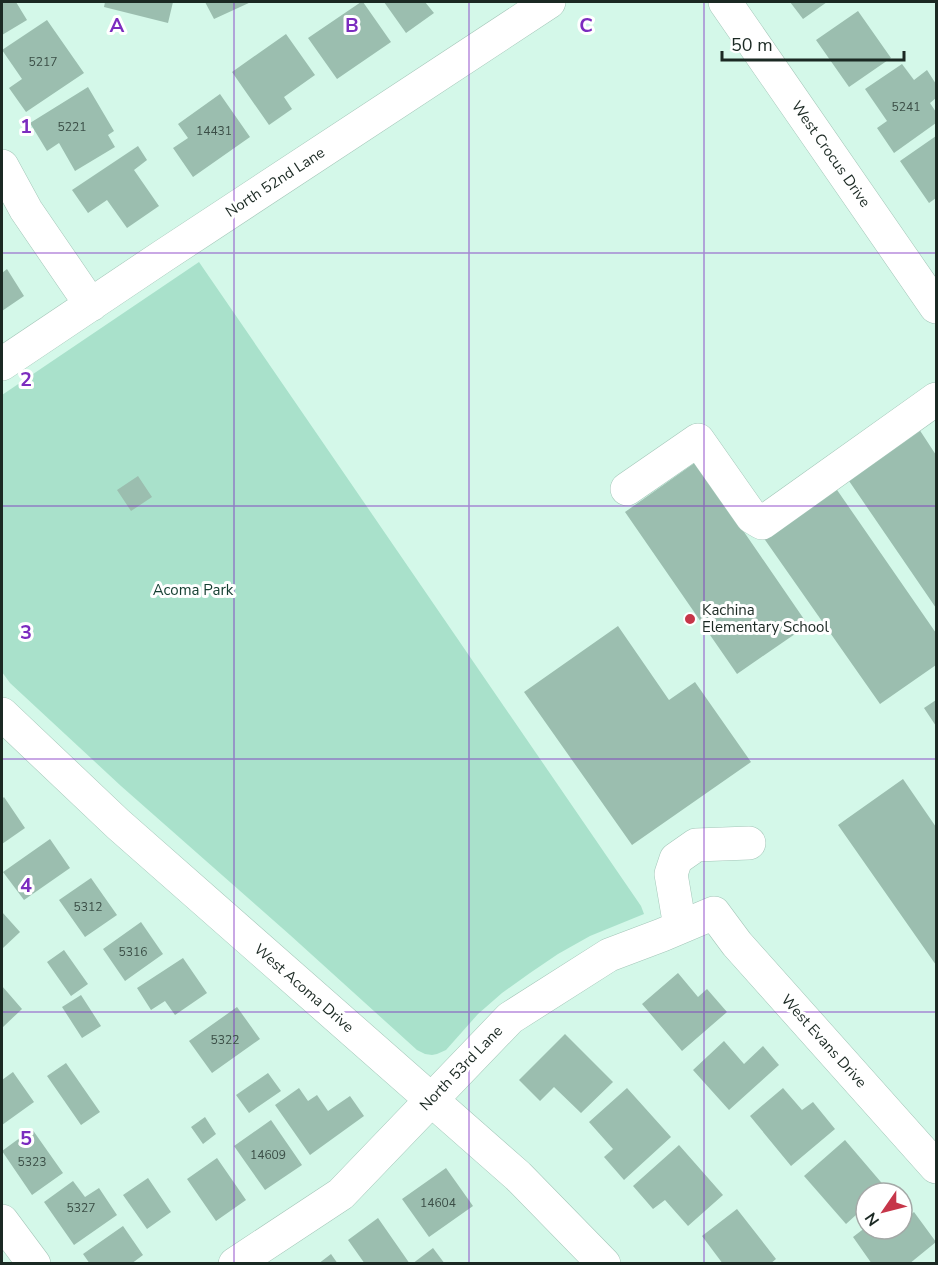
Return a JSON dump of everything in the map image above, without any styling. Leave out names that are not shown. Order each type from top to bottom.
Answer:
[{"type":"street","name":"North 52nd Lane","points":[[2,364],[549,2]]},
{"type":"street","name":"West Crocus Drive","points":[[725,2],[936,307]]},
{"type":"street","points":[[2,166],[26,210],[91,305]]},
{"type":"street","points":[[627,489],[698,440],[752,517],[762,523],[936,399]]},
{"type":"street","name":"West Acoma Drive","points":[[4,720],[127,832],[518,1176],[604,1263]]},
{"type":"street","points":[[680,927],[671,874],[676,858],[696,845],[749,843]]},
{"type":"street","name":"North 53rd Lane","points":[[235,1263],[341,1194],[510,1018],[609,955],[714,912]]},
{"type":"street","name":"West Evans Drive","points":[[714,912],[737,944],[936,1167]]},
{"type":"street","points":[[2,1221],[34,1263]]},
{"type":"green space","name":"Acoma Park","points":[[199,262],[641,906],[644,914],[590,936],[558,954],[502,993],[478,1014],[446,1050],[437,1054],[425,1054],[417,1050],[121,786],[10,683],[2,672],[2,395]]},
{"type":"building","points":[[2,2],[16,2],[27,20],[2,35]]},
{"type":"building","points":[[105,2],[173,2],[168,23],[104,7]]},
{"type":"building","points":[[205,2],[251,2],[214,19]]},
{"type":"building","points":[[361,2],[391,42],[337,79],[308,38]]},
{"type":"building","points":[[384,2],[425,2],[434,13],[406,33]]},
{"type":"building","points":[[790,2],[827,2],[803,19]]},
{"type":"building","points":[[858,11],[891,58],[849,87],[816,40]]},
{"type":"building","points":[[47,20],[84,73],[26,112],[9,88],[22,79],[2,50]]},
{"type":"building","points":[[286,34],[315,75],[284,97],[292,109],[269,125],[232,72]]},
{"type":"building","points":[[902,64],[914,80],[927,70],[936,84],[936,98],[930,103],[936,112],[936,123],[894,153],[877,128],[887,121],[865,89]]},
{"type":"building","points":[[88,87],[114,131],[108,135],[115,147],[75,171],[59,143],[47,151],[30,123]]},
{"type":"building","points":[[220,94],[250,137],[193,177],[173,148],[188,138],[178,124]]},
{"type":"building","points":[[936,136],[936,198],[929,203],[900,161]]},
{"type":"building","points":[[138,146],[147,160],[134,170],[159,206],[127,228],[107,200],[88,213],[72,190]]},
{"type":"building","points":[[7,269],[24,296],[2,311],[2,273]]},
{"type":"building","points":[[919,429],[936,455],[936,608],[847,478]]},
{"type":"building","points":[[696,462],[808,625],[737,674],[625,512]]},
{"type":"building","points":[[138,476],[152,497],[131,511],[117,490]]},
{"type":"building","points":[[835,487],[936,633],[936,665],[880,704],[763,537]]},
{"type":"building","points":[[618,626],[669,700],[695,682],[751,762],[632,845],[524,692]]},
{"type":"building","points":[[936,700],[936,726],[924,708]]},
{"type":"building","points":[[903,779],[936,827],[936,965],[838,825]]},
{"type":"building","points":[[4,797],[25,828],[2,844],[2,799]]},
{"type":"building","points":[[50,839],[70,868],[24,900],[3,872]]},
{"type":"building","points":[[91,878],[117,915],[85,937],[59,900]]},
{"type":"building","points":[[2,912],[20,932],[3,948],[2,947]]},
{"type":"building","points":[[141,922],[163,954],[125,981],[103,949]]},
{"type":"building","points":[[64,950],[88,984],[71,996],[47,962]]},
{"type":"building","points":[[183,958],[207,993],[175,1015],[165,1001],[151,1010],[137,988]]},
{"type":"building","points":[[678,973],[698,997],[707,989],[727,1012],[682,1051],[642,1004]]},
{"type":"building","points":[[2,986],[22,1009],[3,1027],[2,1025]]},
{"type":"building","points":[[81,995],[101,1026],[82,1038],[62,1007]]},
{"type":"building","points":[[237,1007],[260,1039],[212,1073],[189,1041]]},
{"type":"building","points":[[565,1034],[613,1082],[581,1113],[554,1087],[540,1101],[519,1080]]},
{"type":"building","points":[[724,1041],[744,1064],[763,1046],[779,1065],[729,1110],[693,1070]]},
{"type":"building","points":[[66,1063],[100,1112],[81,1125],[47,1076]]},
{"type":"building","points":[[13,1072],[34,1102],[2,1125],[2,1080]]},
{"type":"building","points":[[268,1073],[281,1091],[249,1113],[236,1095]]},
{"type":"building","points":[[299,1088],[308,1101],[317,1095],[328,1111],[350,1096],[364,1116],[310,1155],[275,1105]]},
{"type":"building","points":[[627,1088],[671,1137],[624,1180],[604,1157],[613,1149],[589,1122]]},
{"type":"building","points":[[783,1088],[802,1110],[813,1102],[835,1129],[791,1166],[750,1116]]},
{"type":"building","points":[[205,1117],[216,1134],[203,1144],[191,1127]]},
{"type":"building","points":[[271,1120],[302,1165],[265,1190],[234,1146]]},
{"type":"building","points":[[32,1129],[63,1173],[32,1195],[2,1151]]},
{"type":"building","points":[[845,1140],[880,1181],[854,1181],[854,1217],[846,1224],[804,1176]]},
{"type":"building","points":[[679,1145],[723,1195],[688,1226],[665,1200],[653,1209],[633,1186]]},
{"type":"building","points":[[217,1158],[246,1200],[216,1221],[187,1179]]},
{"type":"building","points":[[446,1168],[473,1206],[429,1237],[402,1199]]},
{"type":"building","points":[[148,1178],[171,1212],[147,1229],[123,1195]]},
{"type":"building","points":[[73,1181],[85,1197],[99,1188],[117,1215],[74,1245],[44,1202]]},
{"type":"building","points":[[737,1209],[776,1259],[770,1264],[723,1264],[702,1236]]},
{"type":"building","points":[[914,1212],[936,1242],[909,1264],[872,1264],[856,1241],[914,1241]]},
{"type":"building","points":[[378,1218],[410,1264],[365,1264],[348,1240]]},
{"type":"building","points":[[123,1226],[143,1255],[131,1264],[90,1264],[83,1254]]},
{"type":"building","points":[[433,1248],[445,1264],[412,1264]]},
{"type":"building","points":[[331,1254],[338,1264],[318,1264]]},
{"type":"place","name":"Kachina Elementary School","points":[[690,619]]}]
